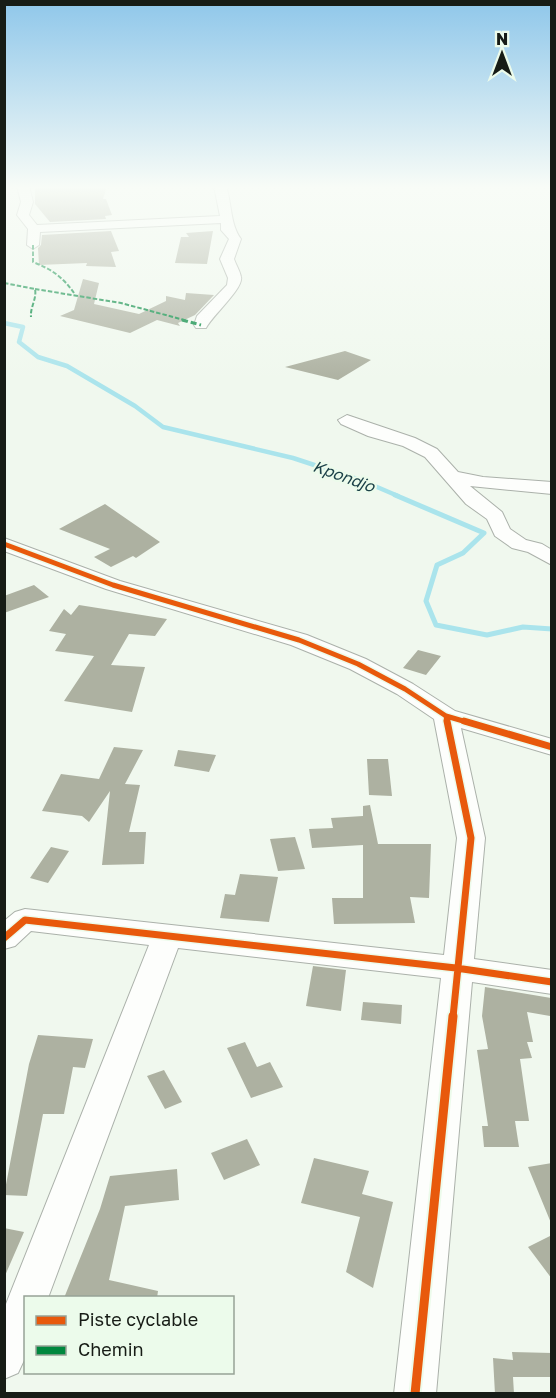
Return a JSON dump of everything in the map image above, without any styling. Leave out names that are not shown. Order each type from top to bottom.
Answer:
[{"type":"street","points":[[201,325],[202,319],[234,286],[235,278],[226,259],[229,251]]},
{"type":"street","points":[[347,420],[423,449],[442,463],[473,500],[495,516],[502,532],[519,544],[535,548],[552,559]]},
{"type":"street","points":[[453,476],[483,483],[552,488]]},
{"type":"street","points":[[4,544],[112,585],[298,640],[368,669],[405,689],[446,716],[552,747]]},
{"type":"street","points":[[415,1394],[456,968],[471,838],[446,716]]},
{"type":"street","points":[[4,938],[25,920],[456,968],[552,982]]},
{"type":"street","points":[[29,1296],[167,936]]},
{"type":"street","points":[[4,1359],[24,1309]]},
{"type":"building","points":[[38,251],[117,251],[111,252],[116,267],[86,266],[87,263],[39,265]]},
{"type":"building","points":[[178,251],[209,251],[207,264],[175,263]]},
{"type":"building","points":[[83,279],[99,283],[94,304],[139,314],[166,301],[166,296],[185,300],[186,293],[214,295],[195,315],[178,323],[180,326],[157,320],[130,333],[60,316],[74,310]]},
{"type":"building","points":[[345,351],[371,360],[338,380],[285,367]]},
{"type":"building","points":[[105,504],[160,542],[136,558],[133,556],[111,567],[94,557],[110,549],[59,529]]},
{"type":"building","points":[[34,585],[49,597],[4,613],[4,596]]},
{"type":"building","points":[[79,605],[167,619],[155,636],[129,634],[111,665],[145,667],[132,712],[64,701],[94,656],[55,651],[66,634],[49,631],[64,609],[71,615]]},
{"type":"building","points":[[418,650],[441,656],[426,675],[403,668]]},
{"type":"building","points":[[114,747],[143,750],[125,784],[140,785],[129,832],[146,832],[144,864],[102,865],[110,791],[89,822],[82,816],[42,811],[61,774],[99,779]]},
{"type":"building","points":[[178,750],[216,755],[209,772],[174,766]]},
{"type":"building","points":[[367,759],[388,759],[392,796],[369,795]]},
{"type":"building","points":[[370,805],[378,844],[431,844],[429,898],[410,897],[415,923],[334,924],[332,898],[363,898],[363,845],[312,848],[309,829],[333,828],[331,818],[363,816],[363,806]]},
{"type":"building","points":[[295,837],[305,869],[278,871],[270,839]]},
{"type":"building","points":[[51,847],[69,851],[48,883],[30,878]]},
{"type":"building","points":[[240,874],[278,877],[269,922],[220,918],[225,894],[235,895]]},
{"type":"building","points":[[313,966],[346,970],[341,1011],[306,1006]]},
{"type":"building","points":[[485,987],[551,998],[550,1016],[527,1012],[533,1042],[527,1042],[532,1058],[520,1059],[529,1121],[515,1121],[519,1147],[484,1147],[482,1126],[488,1126],[477,1050],[488,1049],[482,1016]]},
{"type":"building","points":[[363,1002],[402,1005],[401,1024],[361,1020]]},
{"type":"building","points":[[38,1035],[93,1039],[85,1068],[73,1067],[64,1114],[43,1114],[27,1196],[4,1195],[29,1064]]},
{"type":"building","points":[[245,1042],[257,1067],[270,1062],[283,1087],[251,1098],[227,1048]]},
{"type":"building","points":[[164,1070],[182,1102],[165,1109],[147,1076]]},
{"type":"building","points":[[247,1139],[260,1165],[224,1180],[211,1153]]},
{"type":"building","points":[[314,1158],[369,1171],[362,1194],[393,1202],[373,1288],[346,1272],[360,1217],[301,1203]]},
{"type":"building","points":[[552,1163],[552,1223],[551,1223],[528,1167]]},
{"type":"building","points":[[177,1169],[179,1200],[125,1206],[109,1280],[158,1291],[157,1296],[65,1296],[100,1209],[110,1176]]},
{"type":"building","points":[[4,1228],[24,1232],[4,1278]]},
{"type":"building","points":[[552,1235],[552,1279],[528,1247]]},
{"type":"building","points":[[512,1352],[552,1353],[552,1377],[513,1377],[514,1394],[495,1394],[493,1358],[513,1360]]},
{"type":"waterway","name":"Kpondjo","points":[[4,323],[23,327],[19,342],[38,357],[67,366],[135,406],[163,427],[293,458],[363,481],[398,496]]},
{"type":"waterway","name":"Kpondjo","points":[[395,495],[484,533],[463,553],[437,565],[426,601],[436,625],[487,635],[523,627],[552,629]]},
{"type":"marked path","points":[[33,251],[33,262],[49,268],[66,281],[74,293]]},
{"type":"marked path","points":[[4,283],[35,289],[36,294],[30,308],[31,317]]},
{"type":"marked path","points":[[35,289],[121,303],[201,325]]},
{"type":"cycle path","points":[[4,544],[113,585],[299,640],[358,664],[405,689],[446,716],[552,747]]},
{"type":"cycle path","points":[[415,1394],[471,838],[446,716]]},
{"type":"cycle path","points":[[4,938],[25,920],[456,968],[552,982]]}]
